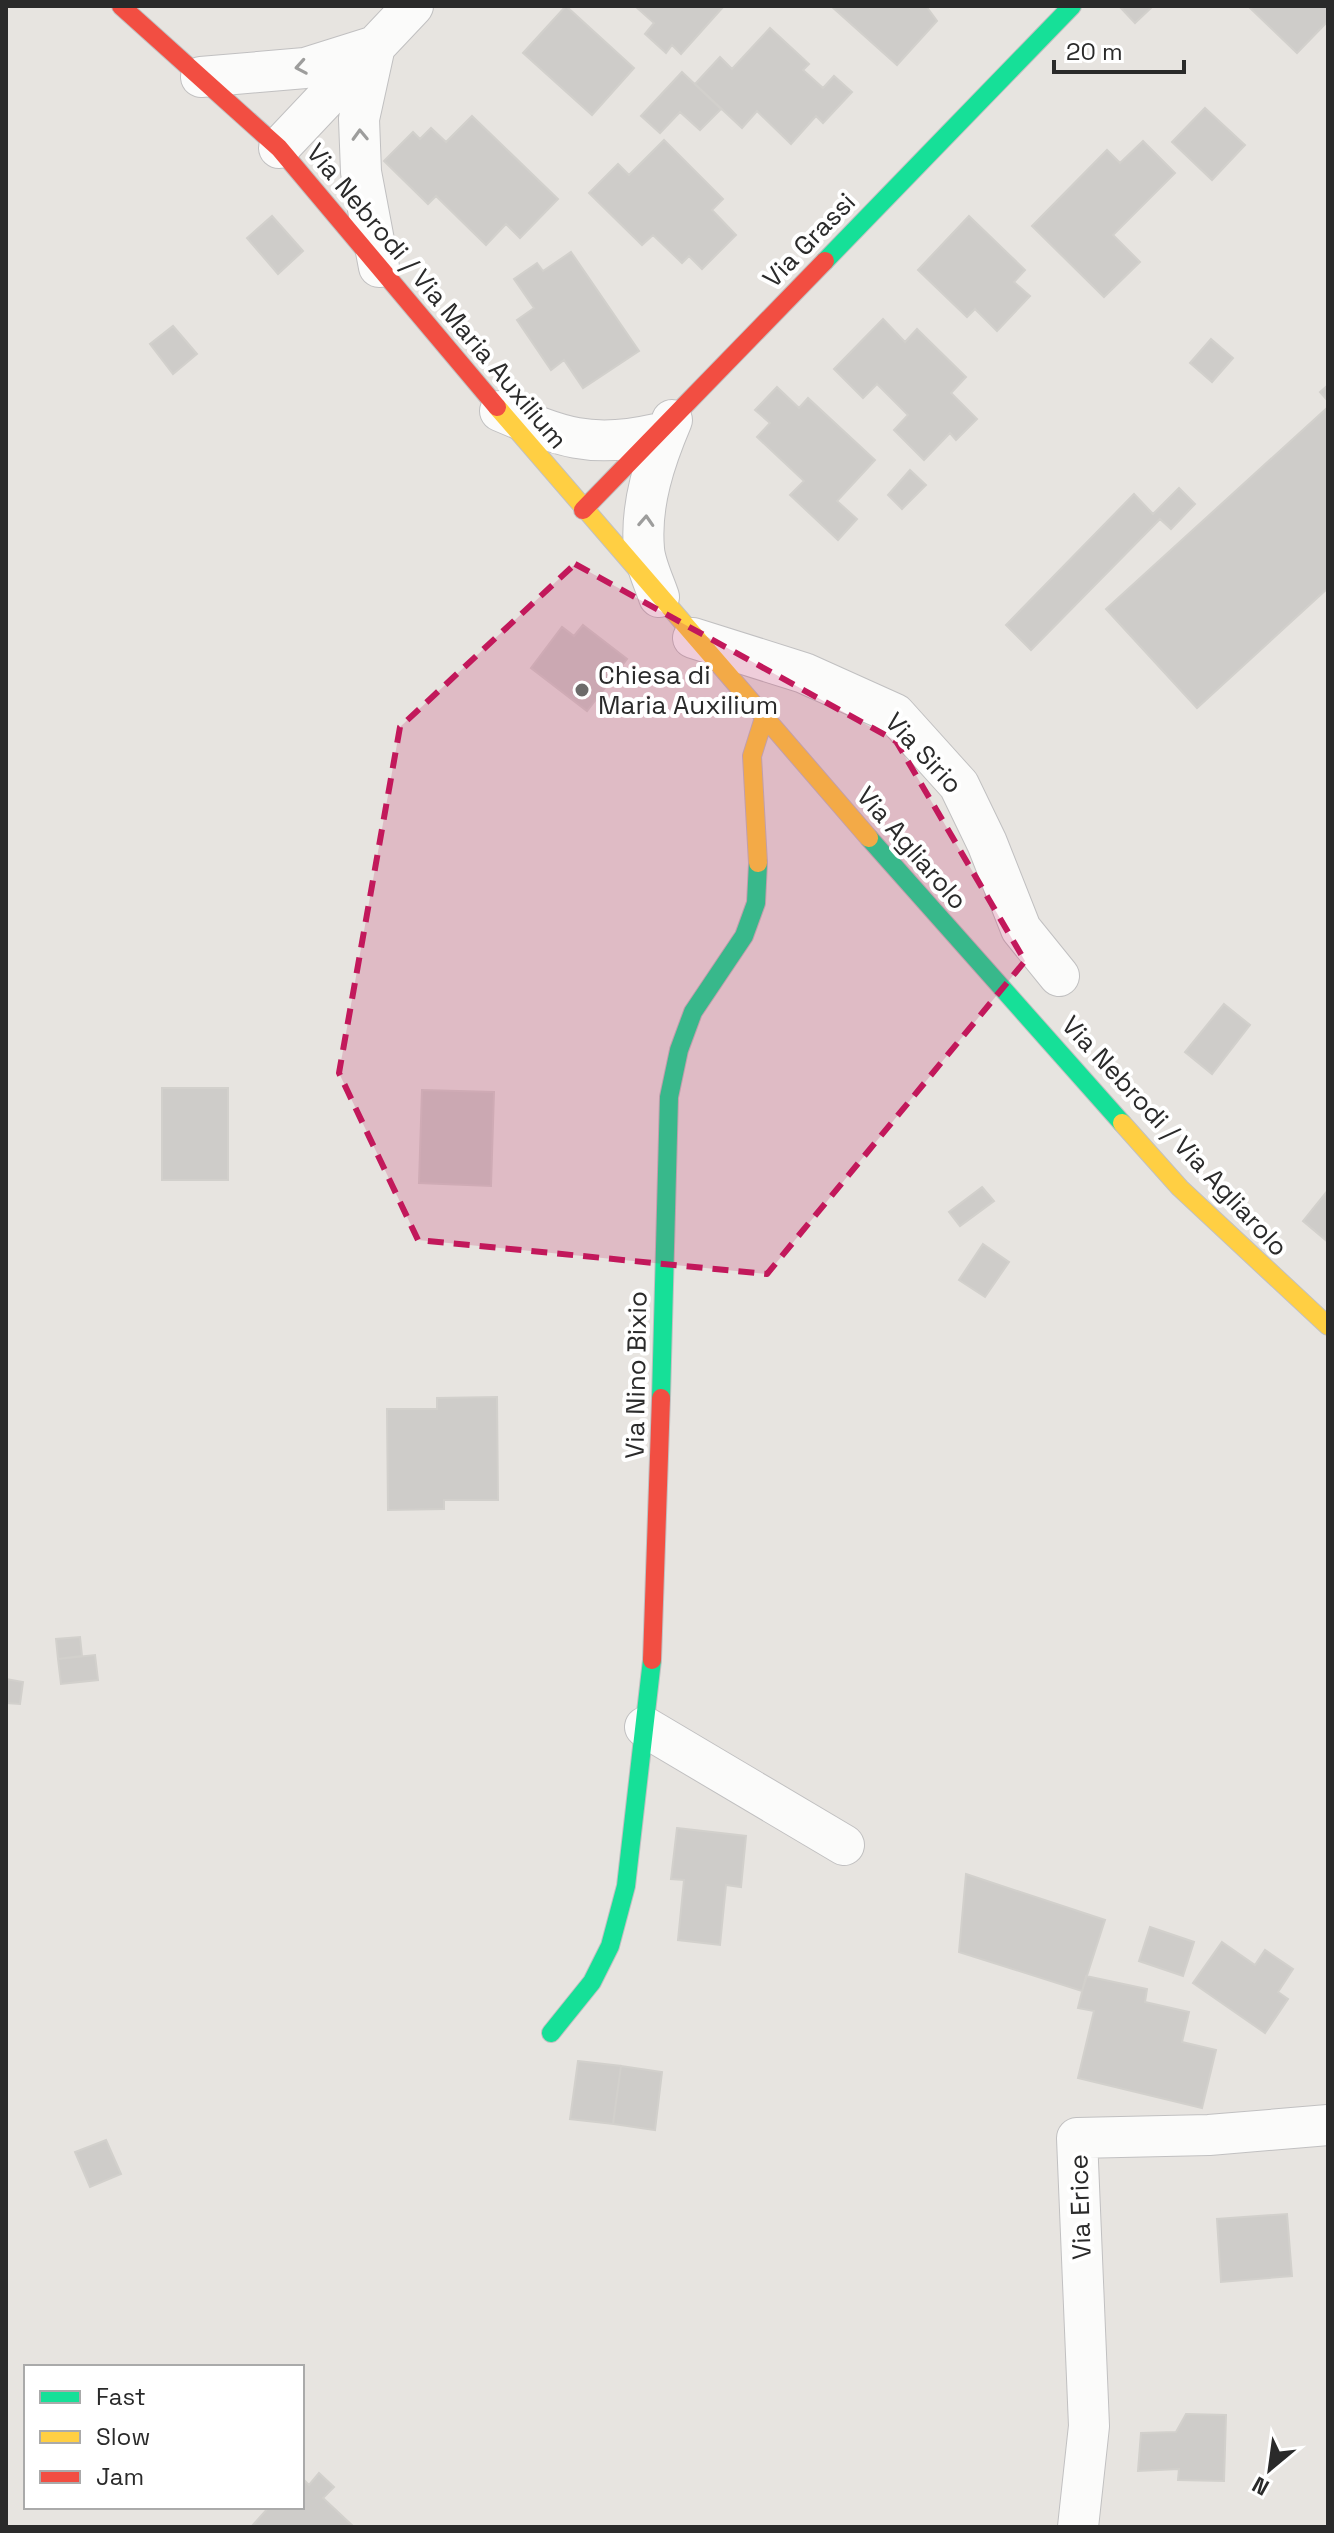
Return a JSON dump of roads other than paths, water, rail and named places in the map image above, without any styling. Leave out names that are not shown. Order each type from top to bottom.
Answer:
[{"type":"street","name":"Via Nebrodi / Via Maria Auxilium","points":[[121,6],[279,148],[693,638]]},
{"type":"street","points":[[279,148],[413,6]]},
{"type":"street","name":"Via Grassi","points":[[583,510],[1072,6]]},
{"type":"street","points":[[201,77],[305,68],[375,46]]},
{"type":"street","points":[[375,46],[359,119],[361,172],[379,267]]},
{"type":"street","points":[[500,411],[548,432],[584,442],[627,441],[666,424]]},
{"type":"street","points":[[659,597],[644,550],[653,463],[666,424]]},
{"type":"street","name":"Via Agliarolo","points":[[693,638],[1021,1012]]},
{"type":"street","name":"Via Sirio","points":[[693,638],[804,673],[895,714],[959,785],[987,843],[1021,929],[1059,976]]},
{"type":"street","name":"Via Nino Bixio","points":[[551,2033],[592,1982],[610,1946],[626,1886],[655,1636],[669,1097],[679,1050],[693,1012],[744,936],[756,903],[758,858],[752,756],[764,718]]},
{"type":"street","name":"Via Nebrodi / Via Agliarolo","points":[[1021,1012],[1180,1188],[1328,1326]]},
{"type":"street","points":[[645,1727],[844,1845]]},
{"type":"street","name":"Via Erice","points":[[1078,2527],[1089,2426],[1077,2138],[1209,2135],[1328,2125]]},
{"type":"place","name":"Chiesa di Maria Auxilium","points":[[582,690]]}]
